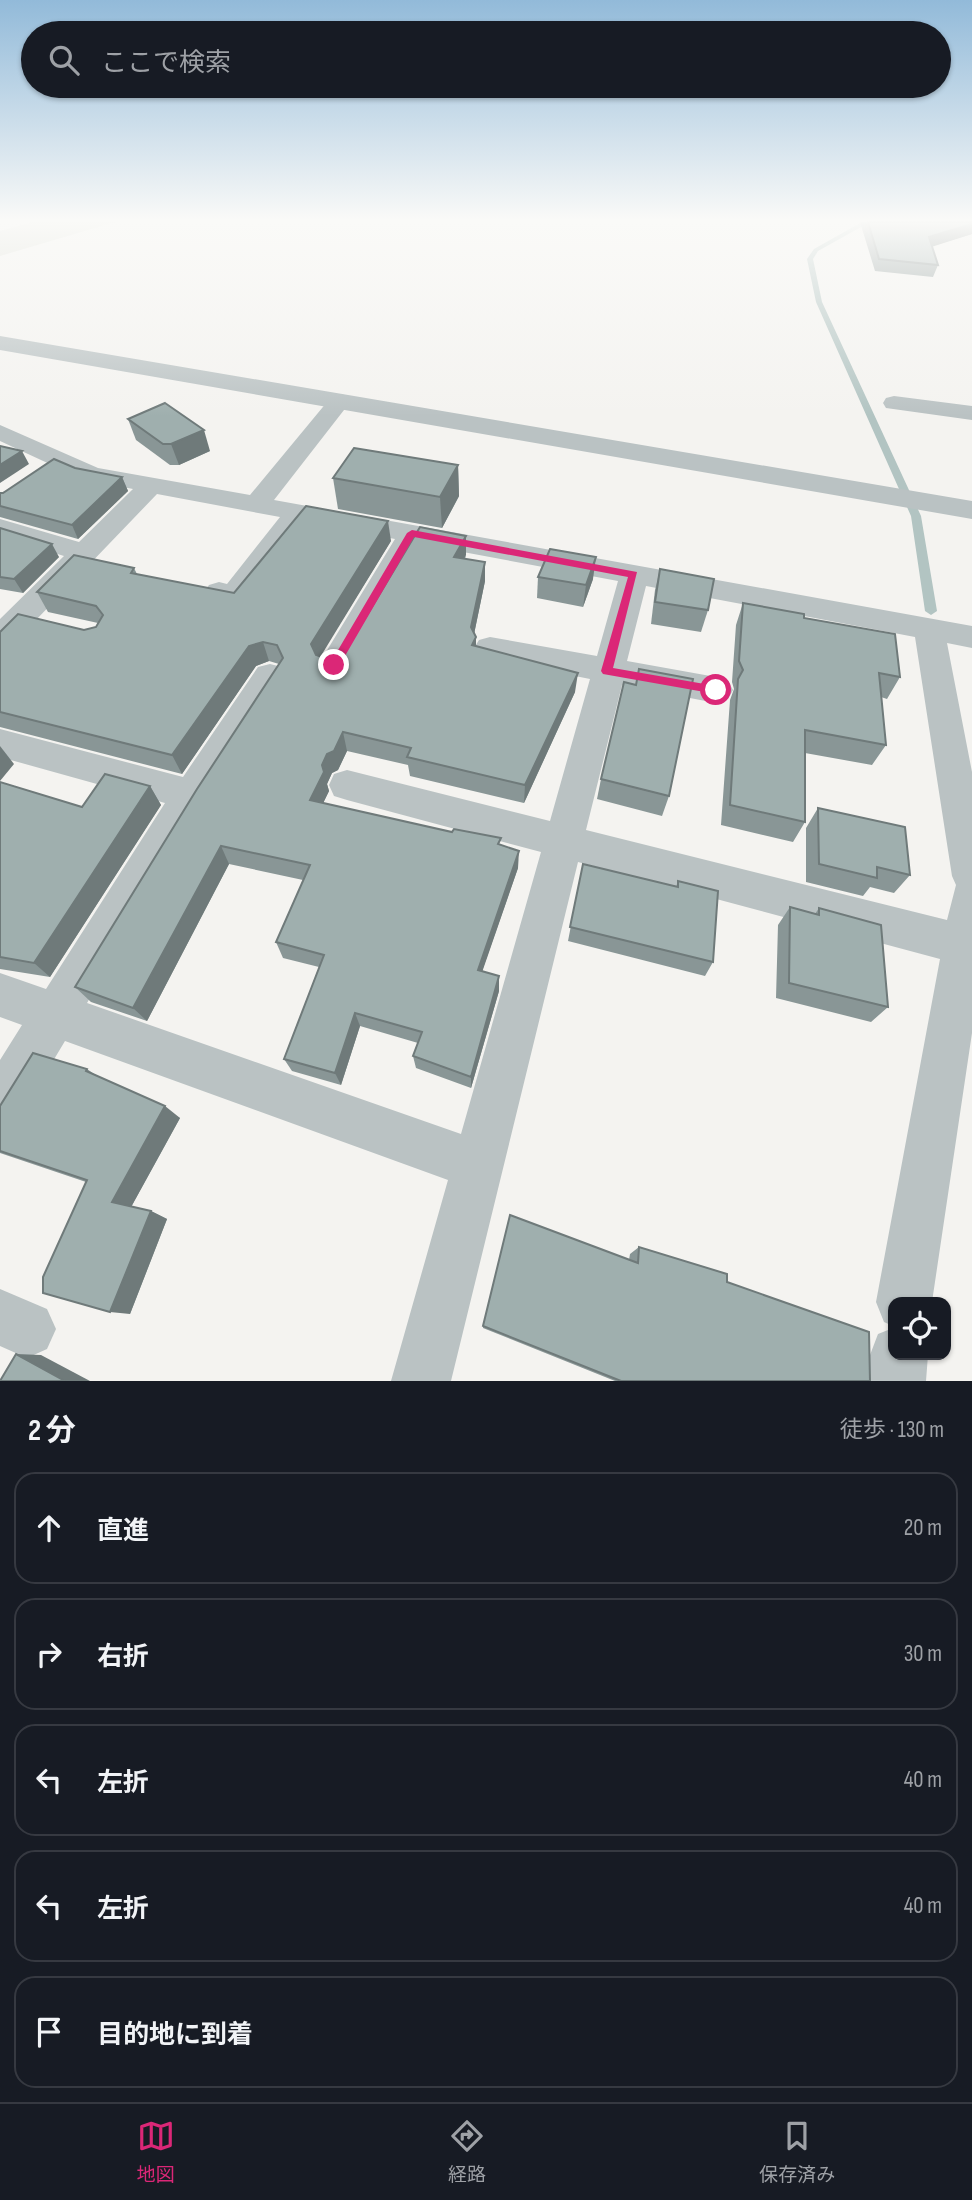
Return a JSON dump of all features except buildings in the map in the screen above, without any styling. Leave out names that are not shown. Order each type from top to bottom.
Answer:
[{"type":"street","points":[[0,343],[972,510]]},
{"type":"street","points":[[256,505],[340,401]]},
{"type":"street","points":[[894,403],[972,414]]},
{"type":"street","points":[[0,432],[49,466],[972,637]]},
{"type":"street","points":[[10,628],[88,560],[152,485]]},
{"type":"street","points":[[194,586],[234,595],[298,512]]},
{"type":"street","points":[[0,527],[88,560]]},
{"type":"street","points":[[334,665],[412,533]]},
{"type":"street","points":[[421,1381],[634,575]]},
{"type":"street","points":[[10,628],[57,627]]},
{"type":"street","points":[[929,629],[972,876]]},
{"type":"street","points":[[490,649],[716,690]]},
{"type":"street","points":[[0,1104],[191,795],[270,676]]},
{"type":"street","points":[[0,743],[191,795]]},
{"type":"street","points":[[347,785],[964,945]]},
{"type":"street","points":[[905,1297],[972,895]]},
{"type":"street","points":[[0,995],[477,1165]]},
{"type":"street","points":[[896,1381],[898,1360]]},
{"type":"waterway","points":[[816,286],[819,302],[916,516],[931,611]]},
{"type":"route","points":[[334,665],[412,533],[634,575],[607,671],[716,690]]}]
